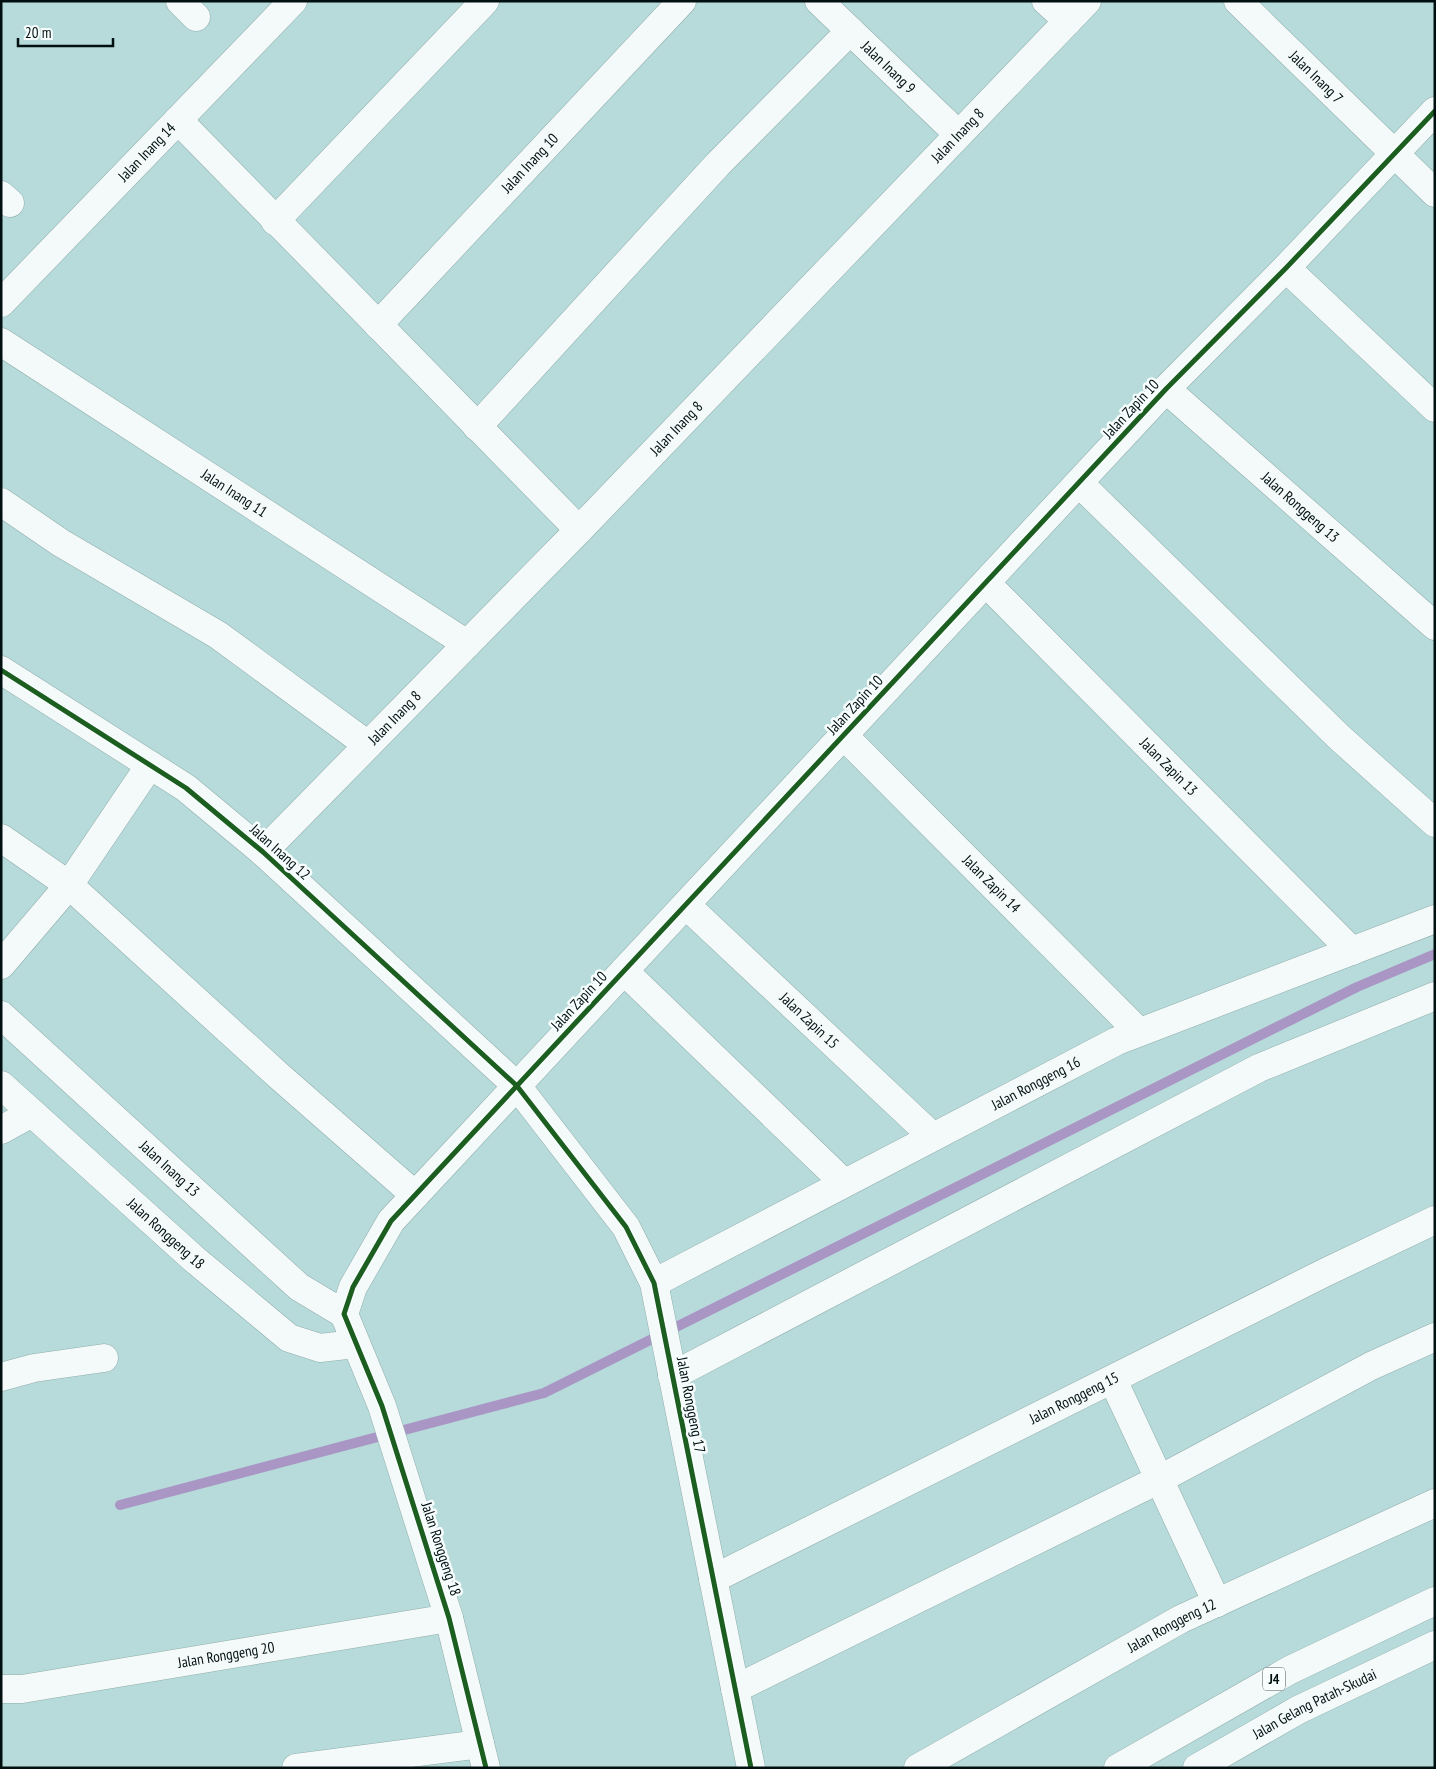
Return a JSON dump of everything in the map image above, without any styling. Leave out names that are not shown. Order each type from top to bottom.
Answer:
[{"type":"street","name":"Jalan Inang 14","points":[[1,303],[293,1]]},
{"type":"street","points":[[275,221],[485,1]]},
{"type":"street","name":"Jalan Inang 10","points":[[378,325],[682,1]]},
{"type":"street","name":"Jalan Inang 9","points":[[818,1],[958,134]]},
{"type":"street","points":[[1046,1],[1068,21]]},
{"type":"street","name":"Jalan Inang 8","points":[[264,852],[579,530],[1087,1]]},
{"type":"street","name":"Jalan Inang 7","points":[[1238,1],[1435,193]]},
{"type":"street","points":[[477,427],[718,164],[850,31]]},
{"type":"street","name":"Jalan Zapin 10","points":[[344,1314],[353,1287],[391,1221],[1166,389],[1286,268],[1435,110]]},
{"type":"street","points":[[178,120],[579,530]]},
{"type":"street","points":[[1286,268],[1435,408]]},
{"type":"street","name":"Jalan Inang 11","points":[[1,342],[467,644]]},
{"type":"street","name":"Jalan Ronggeng 13","points":[[1166,389],[1431,615]]},
{"type":"street","points":[[1079,483],[1340,738],[1435,823]]},
{"type":"street","points":[[1,502],[61,544],[218,635],[368,745]]},
{"type":"street","name":"Jalan Zapin 13","points":[[986,583],[1352,951]]},
{"type":"street","name":"Jalan Inang 12","points":[[1,670],[186,788],[264,852],[517,1086]]},
{"type":"street","name":"Jalan Zapin 14","points":[[844,736],[1139,1032]]},
{"type":"street","points":[[1,966],[69,885],[150,765]]},
{"type":"street","points":[[1,838],[69,885],[272,1070],[415,1195]]},
{"type":"street","name":"Jalan Zapin 15","points":[[686,905],[932,1136]]},
{"type":"street","name":"Jalan Ronggeng 16","points":[[654,1283],[843,1182],[1117,1041],[1435,919]]},
{"type":"street","points":[[624,971],[843,1182]]},
{"type":"street","points":[[670,1366],[1259,1068],[1430,1006]]},
{"type":"street","name":"Jalan Inang 13","points":[[1,1015],[299,1287],[344,1314]]},
{"type":"street","name":"Jalan Ronggeng 18","points":[[1,1086],[194,1259],[289,1338],[320,1348],[355,1344],[384,1414],[449,1618],[483,1756]]},
{"type":"street","name":"Jalan Ronggeng 17","points":[[517,1086],[626,1227],[654,1283],[751,1768]]},
{"type":"street","points":[[1,1130],[32,1113]]},
{"type":"street","name":"Jalan Ronggeng 15","points":[[713,1579],[1324,1273],[1435,1220]]},
{"type":"street","points":[[344,1314],[355,1344]]},
{"type":"street","points":[[735,1689],[1160,1479],[1371,1366],[1435,1337]]},
{"type":"street","points":[[1,1377],[34,1368],[104,1358]]},
{"type":"street","points":[[1113,1380],[1217,1602]]},
{"type":"street","name":"Jalan Ronggeng 12","points":[[918,1768],[1181,1619],[1435,1503]]},
{"type":"street","name":"J4","points":[[1118,1768],[1290,1670],[1435,1601]]},
{"type":"street","name":"Jalan Ronggeng 20","points":[[1,1689],[22,1689],[449,1618]]},
{"type":"street","name":"Jalan Gelang Patah-Skudai","points":[[1197,1768],[1298,1710],[1435,1645]]},
{"type":"street","points":[[296,1768],[483,1756]]},
{"type":"waterway","points":[[120,1505],[544,1393],[1357,987],[1435,954]]},
{"type":"cycle path","points":[[486,1768],[449,1618],[382,1406],[344,1314],[353,1287],[391,1221],[1166,389],[1286,268],[1435,111]]},
{"type":"cycle path","points":[[1,670],[186,788],[263,852],[517,1086],[626,1227],[654,1283],[751,1768]]}]
